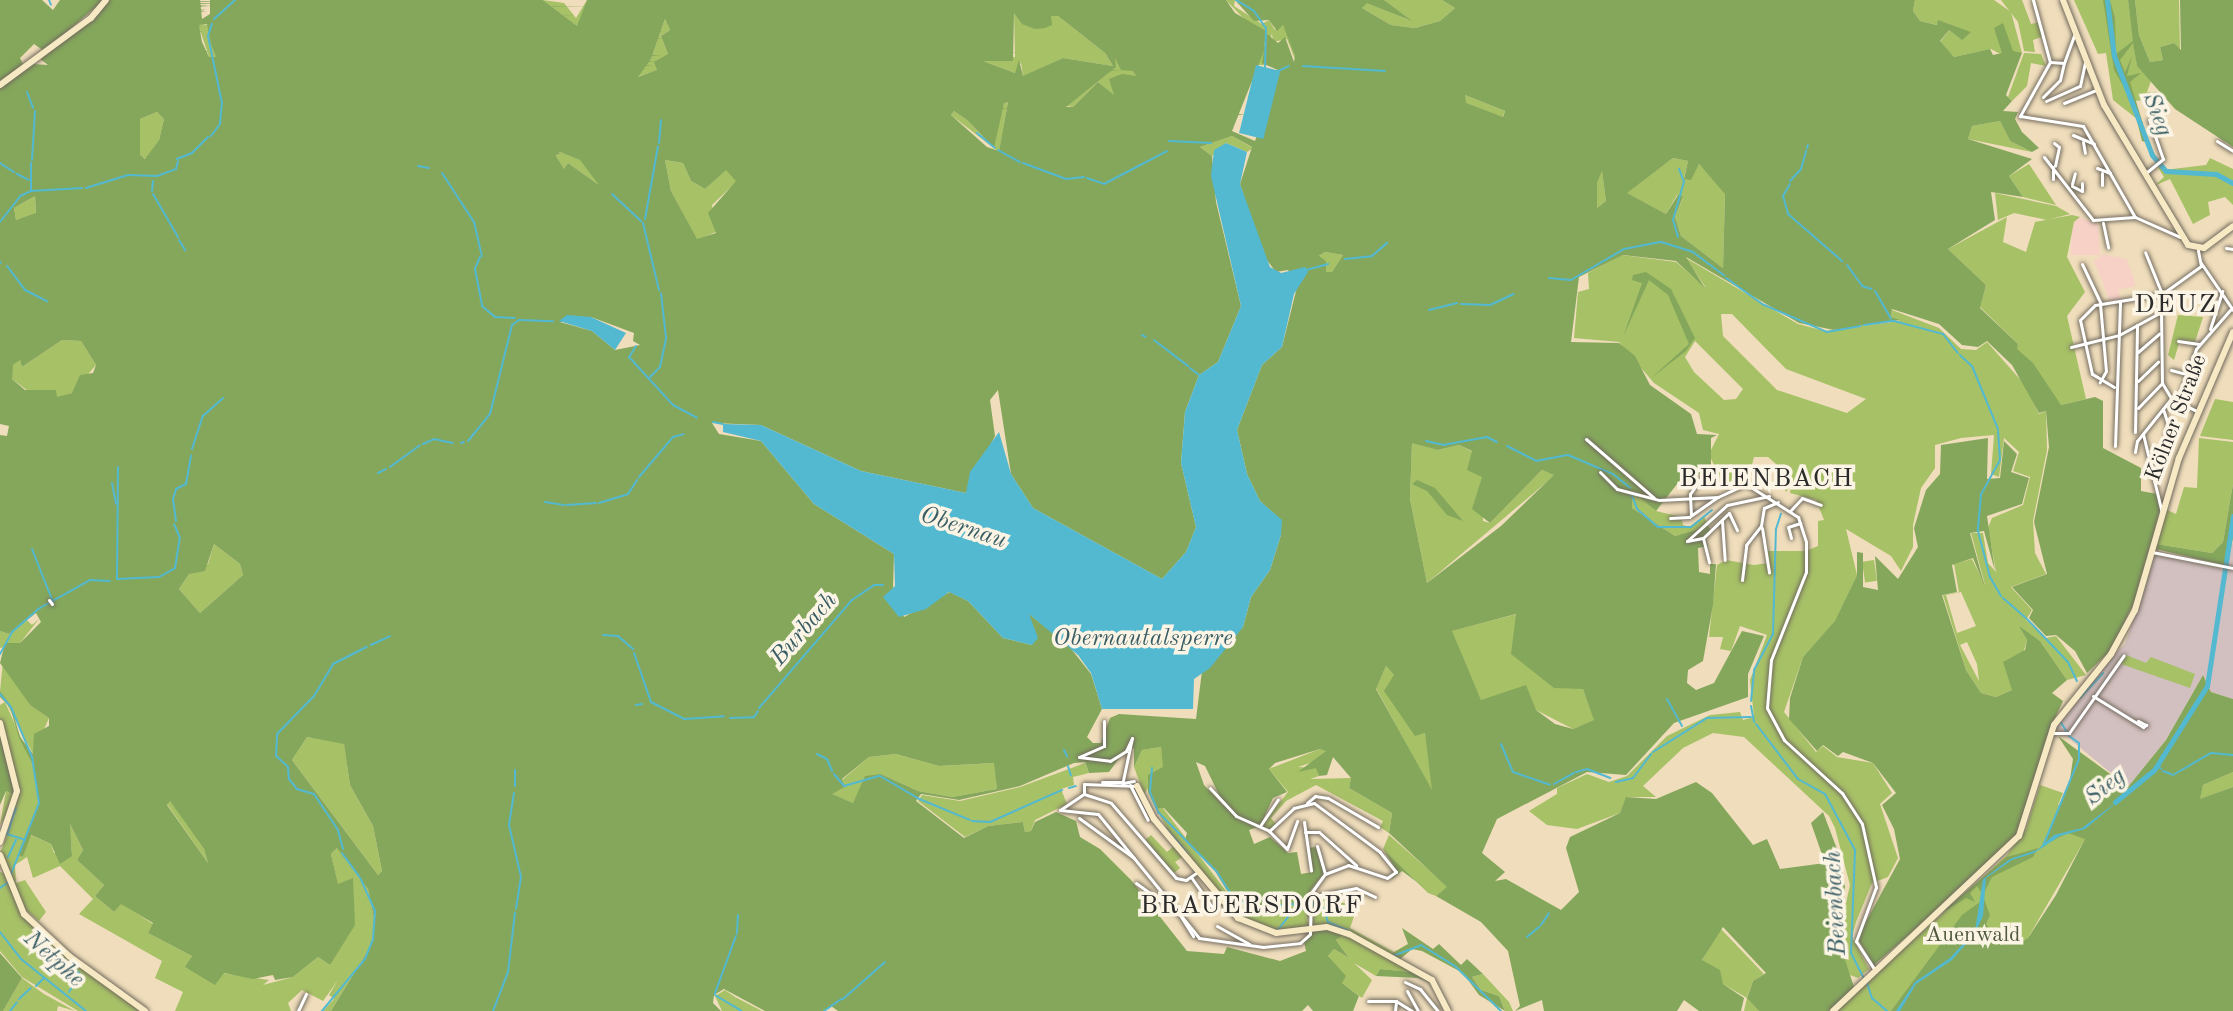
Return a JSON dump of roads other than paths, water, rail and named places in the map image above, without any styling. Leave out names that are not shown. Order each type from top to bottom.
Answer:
[{"type":"main road","points":[[0,85],[91,18],[106,0]]},
{"type":"main road","points":[[2063,0],[2086,51],[2097,90],[2183,236],[2198,250],[2232,230]]},
{"type":"main road","name":"Kölner Straße","points":[[1833,1011],[2016,841],[2029,814],[2051,732],[2067,702],[2116,647],[2149,565],[2157,554],[2155,540],[2161,516],[2198,412],[2233,332]]},
{"type":"main road","points":[[0,723],[9,743],[17,791],[0,842]]},
{"type":"main road","points":[[1134,784],[1154,819],[1220,902],[1261,929],[1341,931],[1425,975],[1440,989],[1448,1011]]},
{"type":"main road","points":[[0,855],[21,912],[57,945],[145,1011]]},
{"type":"street","points":[[2033,0],[2050,62],[2021,117],[2076,122],[2094,144],[2135,217]]},
{"type":"street","points":[[2078,32],[2069,40],[2060,80],[2044,99],[2080,86],[2086,51]]},
{"type":"street","points":[[2050,62],[2064,63]]},
{"type":"street","points":[[2064,103],[2097,90]]},
{"type":"street","points":[[2144,174],[2163,158],[2149,119]]},
{"type":"street","points":[[2073,135],[2083,142],[2094,144]]},
{"type":"street","points":[[2217,141],[2233,151]]},
{"type":"street","points":[[2083,142],[2085,153]]},
{"type":"street","points":[[2053,179],[2059,147],[2054,143]]},
{"type":"street","points":[[2044,157],[2070,186],[2086,214],[2103,223],[2135,217],[2183,236]]},
{"type":"street","points":[[2097,168],[2110,173]]},
{"type":"street","points":[[2102,172],[2102,185]]},
{"type":"street","points":[[2063,193],[2070,186],[2075,173]]},
{"type":"street","points":[[2070,186],[2082,191],[2082,183]]},
{"type":"street","points":[[2103,223],[2108,247]]},
{"type":"street","points":[[2226,248],[2233,249]]},
{"type":"street","points":[[2178,402],[2199,344],[2231,310],[2222,291],[2201,263],[2198,250]]},
{"type":"street","points":[[2145,252],[2162,294],[2158,362],[2162,383],[2171,398],[2198,412]]},
{"type":"street","points":[[2114,387],[2100,383],[2089,369],[2080,320],[2101,304],[2162,294],[2201,263]]},
{"type":"street","points":[[2082,264],[2101,304],[2101,342],[2106,371],[2100,383]]},
{"type":"street","points":[[2212,330],[2222,291]]},
{"type":"street","points":[[2115,446],[2114,387],[2120,301]]},
{"type":"street","points":[[2071,347],[2101,342],[2119,335],[2161,312]]},
{"type":"street","points":[[2135,432],[2138,408],[2137,325]]},
{"type":"street","points":[[2137,352],[2159,334]]},
{"type":"street","points":[[2178,341],[2199,344]]},
{"type":"street","points":[[2137,381],[2158,362]]},
{"type":"street","points":[[2171,370],[2188,375]]},
{"type":"street","points":[[2138,408],[2162,383]]},
{"type":"street","points":[[2135,452],[2143,434],[2171,398]]},
{"type":"street","points":[[2163,409],[2168,422],[2165,446]]},
{"type":"street","points":[[2143,434],[2161,516]]},
{"type":"street","points":[[1586,439],[1654,498]]},
{"type":"street","points":[[1691,515],[1689,497],[1706,471]]},
{"type":"street","points":[[1600,472],[1617,489],[1654,498],[1719,496]]},
{"type":"street","points":[[1670,518],[1691,515],[1742,483],[1770,496],[1791,510],[1801,522],[1806,569],[1771,660],[1767,708],[1784,740],[1842,793],[1862,824],[1876,887],[1856,941],[1875,971]]},
{"type":"street","points":[[1719,496],[1727,505]]},
{"type":"street","points":[[1737,530],[1730,513],[1703,538],[1686,539],[1702,531],[1727,505],[1770,496]]},
{"type":"street","points":[[1791,510],[1802,498],[1821,505]]},
{"type":"street","points":[[1761,499],[1764,508],[1761,526],[1769,572]]},
{"type":"street","points":[[1764,508],[1778,502]]},
{"type":"street","points":[[1722,521],[1725,560]]},
{"type":"street","points":[[1791,538],[1788,527],[1801,522]]},
{"type":"street","points":[[1742,580],[1745,547],[1761,526]]},
{"type":"street","points":[[1703,538],[1709,562]]},
{"type":"street","points":[[2157,554],[2233,568]]},
{"type":"street","points":[[2047,744],[2059,735],[2069,733],[2124,655]]},
{"type":"street","points":[[2093,696],[2138,721]]},
{"type":"street","points":[[1104,721],[1104,746],[1079,757],[1110,761],[1126,751],[1132,738],[1133,749],[1122,783]]},
{"type":"street","points":[[2051,732],[2059,735]]},
{"type":"street","points":[[1084,794],[1084,784],[1134,784],[1148,820]]},
{"type":"street","points":[[1210,788],[1236,816],[1269,831],[1287,849],[1297,821]]},
{"type":"street","points":[[1084,794],[1060,810],[1098,814],[1186,917],[1194,936]]},
{"type":"street","points":[[1084,794],[1111,803],[1176,878],[1191,877],[1198,871]]},
{"type":"street","points":[[1269,831],[1294,808],[1315,796],[1328,798],[1378,827]]},
{"type":"street","points":[[1260,827],[1278,799]]},
{"type":"street","points":[[1305,832],[1319,832],[1356,865],[1387,878],[1396,872],[1327,809],[1307,803]]},
{"type":"street","points":[[1079,818],[1138,861]]},
{"type":"street","points":[[1304,822],[1311,870]]},
{"type":"street","points":[[1317,846],[1325,874]]},
{"type":"street","points":[[1136,883],[1180,915],[1194,936],[1254,946],[1294,945],[1310,930],[1310,901],[1325,874],[1356,865]]},
{"type":"street","points":[[1191,877],[1214,909]]},
{"type":"street","points":[[1310,901],[1323,893],[1356,888],[1375,897]]},
{"type":"street","points":[[1323,893],[1328,897]]},
{"type":"street","points":[[1212,914],[1220,902]]},
{"type":"street","points":[[1217,926],[1254,946]]},
{"type":"street","points":[[1405,982],[1420,989],[1438,1011]]},
{"type":"street","points":[[1407,991],[1418,1011]]},
{"type":"street","points":[[298,1011],[306,994]]},
{"type":"street","points":[[1368,1001],[1396,1001],[1412,1011]]},
{"type":"street","points":[[1395,1011],[1396,1001]]},
{"type":"water","points":[[1256,65],[1280,71],[1263,139],[1239,133]]},
{"type":"water","name":"Obernautalsperre","points":[[1226,143],[1247,152],[1240,184],[1270,267],[1281,273],[1305,267],[1308,272],[1294,294],[1282,347],[1262,365],[1237,430],[1247,474],[1260,501],[1282,520],[1281,535],[1270,570],[1251,597],[1243,627],[1210,668],[1194,679],[1193,709],[1102,709],[1091,673],[1078,655],[1029,614],[1038,638],[1032,645],[1003,638],[968,601],[949,592],[926,609],[899,617],[883,597],[895,586],[894,554],[814,504],[761,441],[723,432],[723,424],[761,425],[861,471],[966,493],[970,472],[999,432],[1011,474],[1033,508],[1162,579],[1186,552],[1196,527],[1181,463],[1185,412],[1199,375],[1218,362],[1241,306],[1211,176],[1214,150]]},
{"type":"water","points":[[567,315],[591,317],[626,333],[615,350],[592,331],[559,321]]},
{"type":"water","points":[[2121,799],[2085,829],[2060,836],[2034,853],[2012,860],[1986,878],[1983,916],[1974,935],[1952,960],[1916,984],[1900,1011],[1896,1011],[1915,982],[1950,958],[1975,931],[1983,879],[2010,859],[2037,850],[2054,835],[2082,828]]},
{"type":"waterway","points":[[49,0],[51,5]]},
{"type":"waterway","points":[[214,19],[235,0]]},
{"type":"waterway","points":[[1236,0],[1254,11],[1266,28],[1265,68]]},
{"type":"waterway","name":"Sieg","points":[[2107,0],[2114,56],[2152,155],[2166,171],[2216,174],[2233,183]]},
{"type":"waterway","points":[[211,136],[220,124],[222,103],[208,36],[212,24]]},
{"type":"waterway","points":[[1276,72],[1289,66]]},
{"type":"waterway","points":[[1303,66],[1385,71]]},
{"type":"waterway","points":[[27,92],[33,108]]},
{"type":"waterway","points":[[32,160],[35,111]]},
{"type":"waterway","points":[[659,143],[661,120]]},
{"type":"waterway","points":[[977,133],[995,148]]},
{"type":"waterway","points":[[177,159],[192,153],[208,137]]},
{"type":"waterway","points":[[1169,141],[1211,143]]},
{"type":"waterway","points":[[645,219],[658,146]]},
{"type":"waterway","points":[[998,150],[1020,162]]},
{"type":"waterway","points":[[1087,178],[1104,184],[1167,151]]},
{"type":"waterway","points":[[1790,181],[1801,169],[1806,151]]},
{"type":"waterway","points":[[86,188],[128,175],[157,176],[176,169],[178,161]]},
{"type":"waterway","points":[[0,163],[14,172]]},
{"type":"waterway","points":[[31,163],[31,190]]},
{"type":"waterway","points":[[1023,163],[1066,179],[1084,177]]},
{"type":"waterway","points":[[418,166],[429,168]]},
{"type":"waterway","points":[[1678,237],[1673,220],[1684,182],[1679,169]]},
{"type":"waterway","points":[[442,173],[474,222],[482,256]]},
{"type":"waterway","points":[[17,174],[29,180]]},
{"type":"waterway","points":[[152,191],[153,181]]},
{"type":"waterway","points":[[1790,184],[1783,196],[1788,214],[1842,261]]},
{"type":"waterway","points":[[0,222],[20,196],[31,191],[82,188]]},
{"type":"waterway","points":[[153,194],[178,237]]},
{"type":"waterway","points":[[612,194],[641,221]]},
{"type":"waterway","points":[[643,223],[659,290]]},
{"type":"waterway","points":[[179,240],[185,250]]},
{"type":"waterway","points":[[1549,278],[1571,280],[1624,249],[1661,242],[1693,252],[1724,275]]},
{"type":"waterway","points":[[1345,259],[1372,256],[1387,243]]},
{"type":"waterway","points":[[480,257],[475,269],[482,306],[495,317],[515,318]]},
{"type":"waterway","points":[[1306,270],[1328,264]]},
{"type":"waterway","points":[[1847,265],[1862,286],[1872,289]]},
{"type":"waterway","points":[[7,266],[25,290],[47,301]]},
{"type":"waterway","points":[[1726,278],[1761,303]]},
{"type":"waterway","points":[[1875,291],[1891,319]]},
{"type":"waterway","points":[[650,377],[660,367],[666,338],[661,293]]},
{"type":"waterway","points":[[1461,304],[1490,305],[1514,294]]},
{"type":"waterway","points":[[1429,310],[1457,303]]},
{"type":"waterway","points":[[1762,304],[1827,332],[1860,326]]},
{"type":"waterway","points":[[468,441],[490,414],[512,325],[519,320],[553,321]]},
{"type":"waterway","points":[[1864,325],[1894,321],[1943,334],[1958,353]]},
{"type":"waterway","points":[[1142,335],[1146,337]]},
{"type":"waterway","points":[[1154,340],[1188,366]]},
{"type":"waterway","name":"Obernau","points":[[636,346],[629,357],[673,405],[697,418]]},
{"type":"waterway","points":[[1960,355],[1972,366],[1998,429]]},
{"type":"waterway","points":[[1190,368],[1199,375]]},
{"type":"waterway","points":[[192,449],[203,416],[223,398]]},
{"type":"waterway","name":"Obernau","points":[[713,422],[723,424]]},
{"type":"waterway","points":[[1998,431],[2000,460],[1981,494],[1978,531],[1990,577],[2001,596]]},
{"type":"waterway","points":[[639,477],[673,437],[684,434]]},
{"type":"waterway","name":"Beienbach","points":[[1426,441],[1443,445],[1487,437],[1497,442]]},
{"type":"waterway","points":[[423,444],[434,439],[453,443]]},
{"type":"waterway","points":[[390,467],[420,445]]},
{"type":"waterway","name":"Beienbach","points":[[1507,446],[1536,461],[1568,455],[1613,474],[1630,488]]},
{"type":"waterway","points":[[176,521],[173,499],[176,489],[186,484],[191,455]]},
{"type":"waterway","points":[[117,579],[118,467]]},
{"type":"waterway","points":[[378,473],[386,469]]},
{"type":"waterway","points":[[599,503],[628,494],[637,480]]},
{"type":"waterway","points":[[112,483],[116,504]]},
{"type":"waterway","name":"Beienbach","points":[[1631,493],[1637,509],[1658,527],[1691,527],[1712,510]]},
{"type":"waterway","points":[[545,502],[565,505]]},
{"type":"waterway","points":[[567,505],[596,503]]},
{"type":"waterway","name":"Beienbach","points":[[1751,701],[1754,670],[1773,634],[1776,529],[1781,514]]},
{"type":"waterway","name":"Sieg","points":[[2115,802],[2154,770],[2207,686],[2233,516]]},
{"type":"waterway","points":[[117,579],[159,577],[175,568],[180,538],[174,524]]},
{"type":"waterway","points":[[32,549],[53,602]]},
{"type":"waterway","points":[[0,654],[12,632],[38,609],[90,580],[110,581]]},
{"type":"waterway","name":"Burbach","points":[[759,708],[852,600],[874,585],[883,585]]},
{"type":"waterway","points":[[2003,598],[2026,618]]},
{"type":"waterway","points":[[2027,619],[2068,662],[2077,681]]},
{"type":"waterway","points":[[603,635],[618,636],[633,649]]},
{"type":"waterway","points":[[371,645],[390,636]]},
{"type":"waterway","points":[[343,849],[338,830],[314,794],[297,789],[289,779],[288,767],[276,756],[277,734],[314,696],[333,664],[367,647]]},
{"type":"waterway","name":"Burbach","points":[[634,653],[651,702],[685,719],[724,716]]},
{"type":"waterway","points":[[2080,698],[2103,673]]},
{"type":"waterway","points":[[0,694],[11,707],[32,757],[39,803],[11,874]]},
{"type":"waterway","points":[[1667,699],[1677,717]]},
{"type":"waterway","points":[[636,705],[642,704]]},
{"type":"waterway","name":"Beienbach","points":[[1751,706],[1754,722]]},
{"type":"waterway","name":"Burbach","points":[[730,718],[754,717],[758,711]]},
{"type":"waterway","points":[[1653,752],[1707,718],[1751,717]]},
{"type":"waterway","points":[[1678,719],[1682,726]]},
{"type":"waterway","points":[[2060,721],[2067,732]]},
{"type":"waterway","name":"Beienbach","points":[[1756,724],[1798,779],[1825,794],[1855,850],[1851,953],[1864,978]]},
{"type":"waterway","points":[[2069,736],[2079,743],[2079,758]]},
{"type":"waterway","points":[[1501,744],[1513,772],[1550,785]]},
{"type":"waterway","points":[[1064,750],[1067,756]]},
{"type":"waterway","points":[[2173,775],[2211,753],[2233,755]]},
{"type":"waterway","points":[[817,754],[827,759],[832,771]]},
{"type":"waterway","points":[[1616,782],[1633,778],[1651,754]]},
{"type":"waterway","points":[[2043,846],[2079,759]]},
{"type":"waterway","points":[[1068,766],[1071,776]]},
{"type":"waterway","points":[[2158,766],[2161,769]]},
{"type":"waterway","name":"Obernau","points":[[1152,768],[1150,792],[1158,812],[1217,872],[1233,898],[1253,907],[1311,903],[1324,909],[1328,922],[1349,931]]},
{"type":"waterway","points":[[1576,772],[1587,769],[1610,778]]},
{"type":"waterway","points":[[515,770],[515,786]]},
{"type":"waterway","points":[[2163,771],[2171,774]]},
{"type":"waterway","points":[[1554,784],[1574,773]]},
{"type":"waterway","points":[[834,774],[844,786],[880,776],[916,797]]},
{"type":"waterway","points":[[1069,788],[1076,786]]},
{"type":"waterway","points":[[972,821],[990,822],[1062,790]]},
{"type":"waterway","points":[[514,793],[509,825],[521,877],[516,909]]},
{"type":"waterway","points":[[917,798],[970,820]]},
{"type":"waterway","points":[[10,826],[16,808]]},
{"type":"waterway","points":[[10,827],[7,834],[25,840]]},
{"type":"waterway","points":[[1165,828],[1180,844]]},
{"type":"waterway","points":[[8,857],[16,840]]},
{"type":"waterway","points":[[1181,845],[1187,854]]},
{"type":"waterway","points":[[342,853],[359,876]]},
{"type":"waterway","points":[[322,1011],[365,959],[373,939],[375,911],[360,878]]},
{"type":"waterway","points":[[0,888],[7,883]]},
{"type":"waterway","points":[[1278,930],[1290,914],[1304,908]]},
{"type":"waterway","points":[[493,1011],[508,972],[515,912]]},
{"type":"waterway","points":[[1541,925],[1549,913]]},
{"type":"waterway","points":[[737,933],[738,915]]},
{"type":"waterway","points":[[1527,937],[1539,927]]},
{"type":"waterway","name":"Netphe","points":[[0,932],[21,959],[86,1011]]},
{"type":"waterway","points":[[715,993],[736,936]]},
{"type":"waterway","name":"Obernau","points":[[1393,956],[1421,945],[1455,966],[1501,1011]]},
{"type":"waterway","points":[[843,999],[885,962]]},
{"type":"waterway","points":[[68,966],[72,968]]},
{"type":"waterway","points":[[69,992],[80,974],[74,969]]},
{"type":"waterway","points":[[36,986],[44,978]]},
{"type":"waterway","name":"Beienbach","points":[[1867,983],[1872,998],[1887,1011]]},
{"type":"waterway","points":[[19,999],[31,988]]},
{"type":"waterway","points":[[715,995],[742,1011]]},
{"type":"waterway","points":[[824,1011],[841,999]]},
{"type":"waterway","points":[[10,1011],[17,1002]]},
{"type":"district","name":"DEUZ","points":[[2176,306]]},
{"type":"district","name":"BEIENBACH","points":[[1767,480]]},
{"type":"district","name":"BRAUERSDORF","points":[[1252,907]]},
{"type":"park label","name":"Auenwald","points":[[1973,936]]}]
